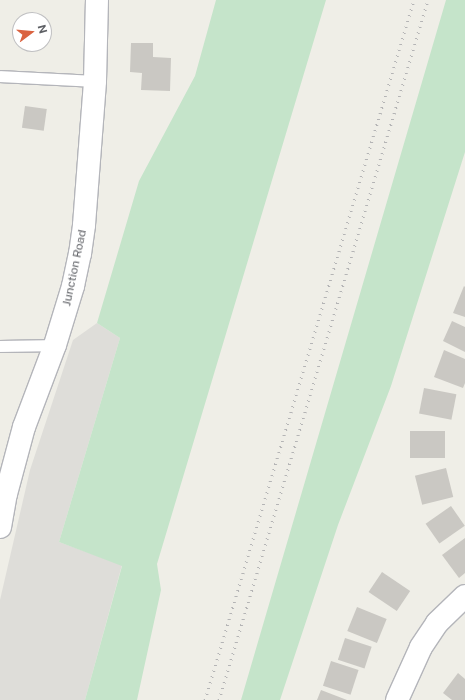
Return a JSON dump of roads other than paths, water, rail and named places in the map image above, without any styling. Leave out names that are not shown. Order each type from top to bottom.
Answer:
[{"type":"street","name":"Junction Road","points":[[0,527],[6,494],[24,427],[55,344],[73,286],[80,254],[84,225],[95,81],[97,0]]},
{"type":"street","points":[[397,700],[421,646],[436,623],[465,596]]},
{"type":"lane","points":[[0,76],[95,81]]},
{"type":"lane","points":[[0,346],[55,344]]},
{"type":"railway","points":[[205,700],[414,0]]},
{"type":"railway","points":[[219,700],[428,0]]}]
